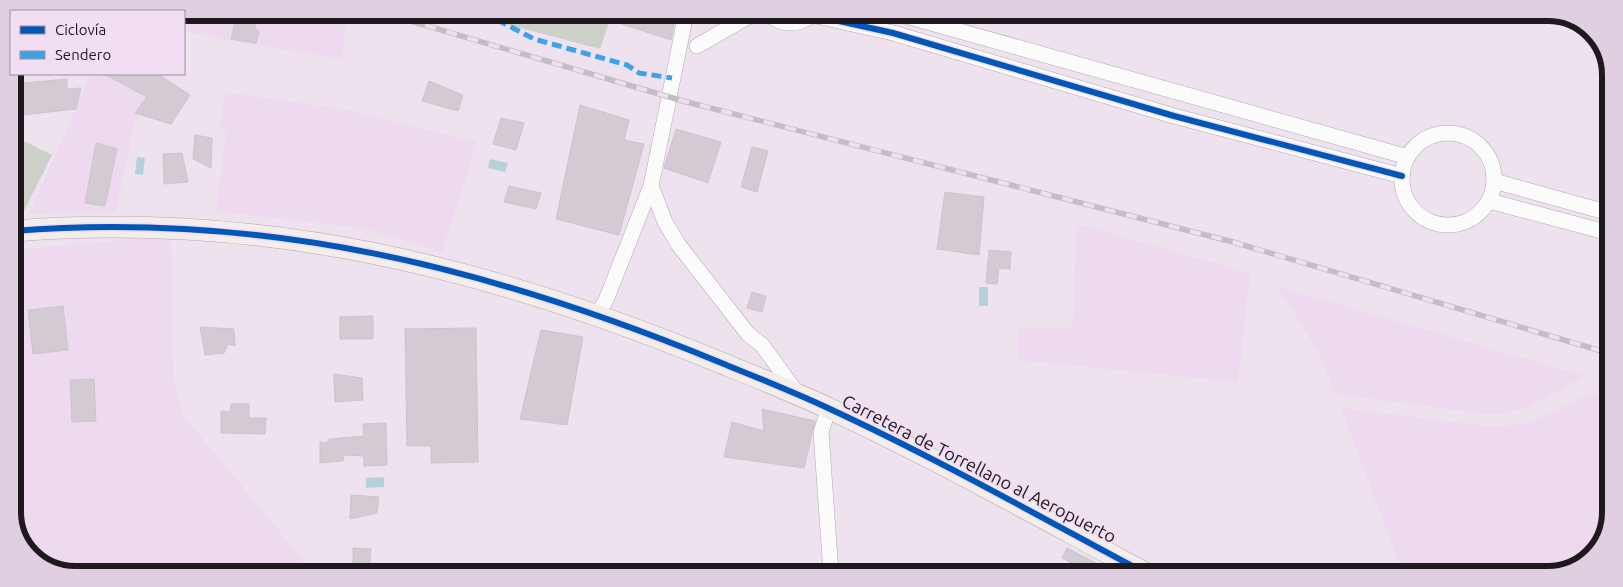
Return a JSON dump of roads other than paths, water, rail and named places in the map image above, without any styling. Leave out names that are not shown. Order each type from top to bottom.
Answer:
[{"type":"street","points":[[598,315],[606,300],[651,186],[685,21]]},
{"type":"street","points":[[697,46],[741,21]]},
{"type":"street","points":[[780,21],[793,24],[799,21]]},
{"type":"street","points":[[839,21],[893,33],[1174,116],[1402,176]]},
{"type":"street","points":[[925,21],[1408,157]]},
{"type":"street","points":[[1446,133],[1462,135],[1475,142],[1486,152],[1492,166],[1494,181],[1489,201],[1484,209],[1473,219],[1459,224],[1444,226],[1430,222],[1417,213],[1408,202],[1402,187],[1402,176],[1408,157],[1418,145],[1431,136],[1446,133]]},
{"type":"street","points":[[1494,181],[1602,211]]},
{"type":"street","points":[[651,186],[665,222],[678,244],[748,334],[762,345],[797,394]]},
{"type":"street","points":[[1489,201],[1602,231]]},
{"type":"street","name":"Carretera de Torrellano al Aeropuerto","points":[[21,230],[77,226],[135,226],[232,231],[315,241],[393,255],[507,285],[640,329],[829,408],[904,444],[1132,566]]},
{"type":"street","points":[[829,408],[820,432],[830,566]]},
{"type":"water","points":[[137,157],[145,158],[143,175],[135,174]]},
{"type":"water","points":[[490,159],[508,163],[505,172],[488,168]]},
{"type":"water","points":[[979,287],[988,287],[988,306],[979,306]]},
{"type":"water","points":[[384,477],[384,487],[366,488],[366,478]]},
{"type":"railway","points":[[410,21],[683,101],[1233,242],[1602,351]]}]
